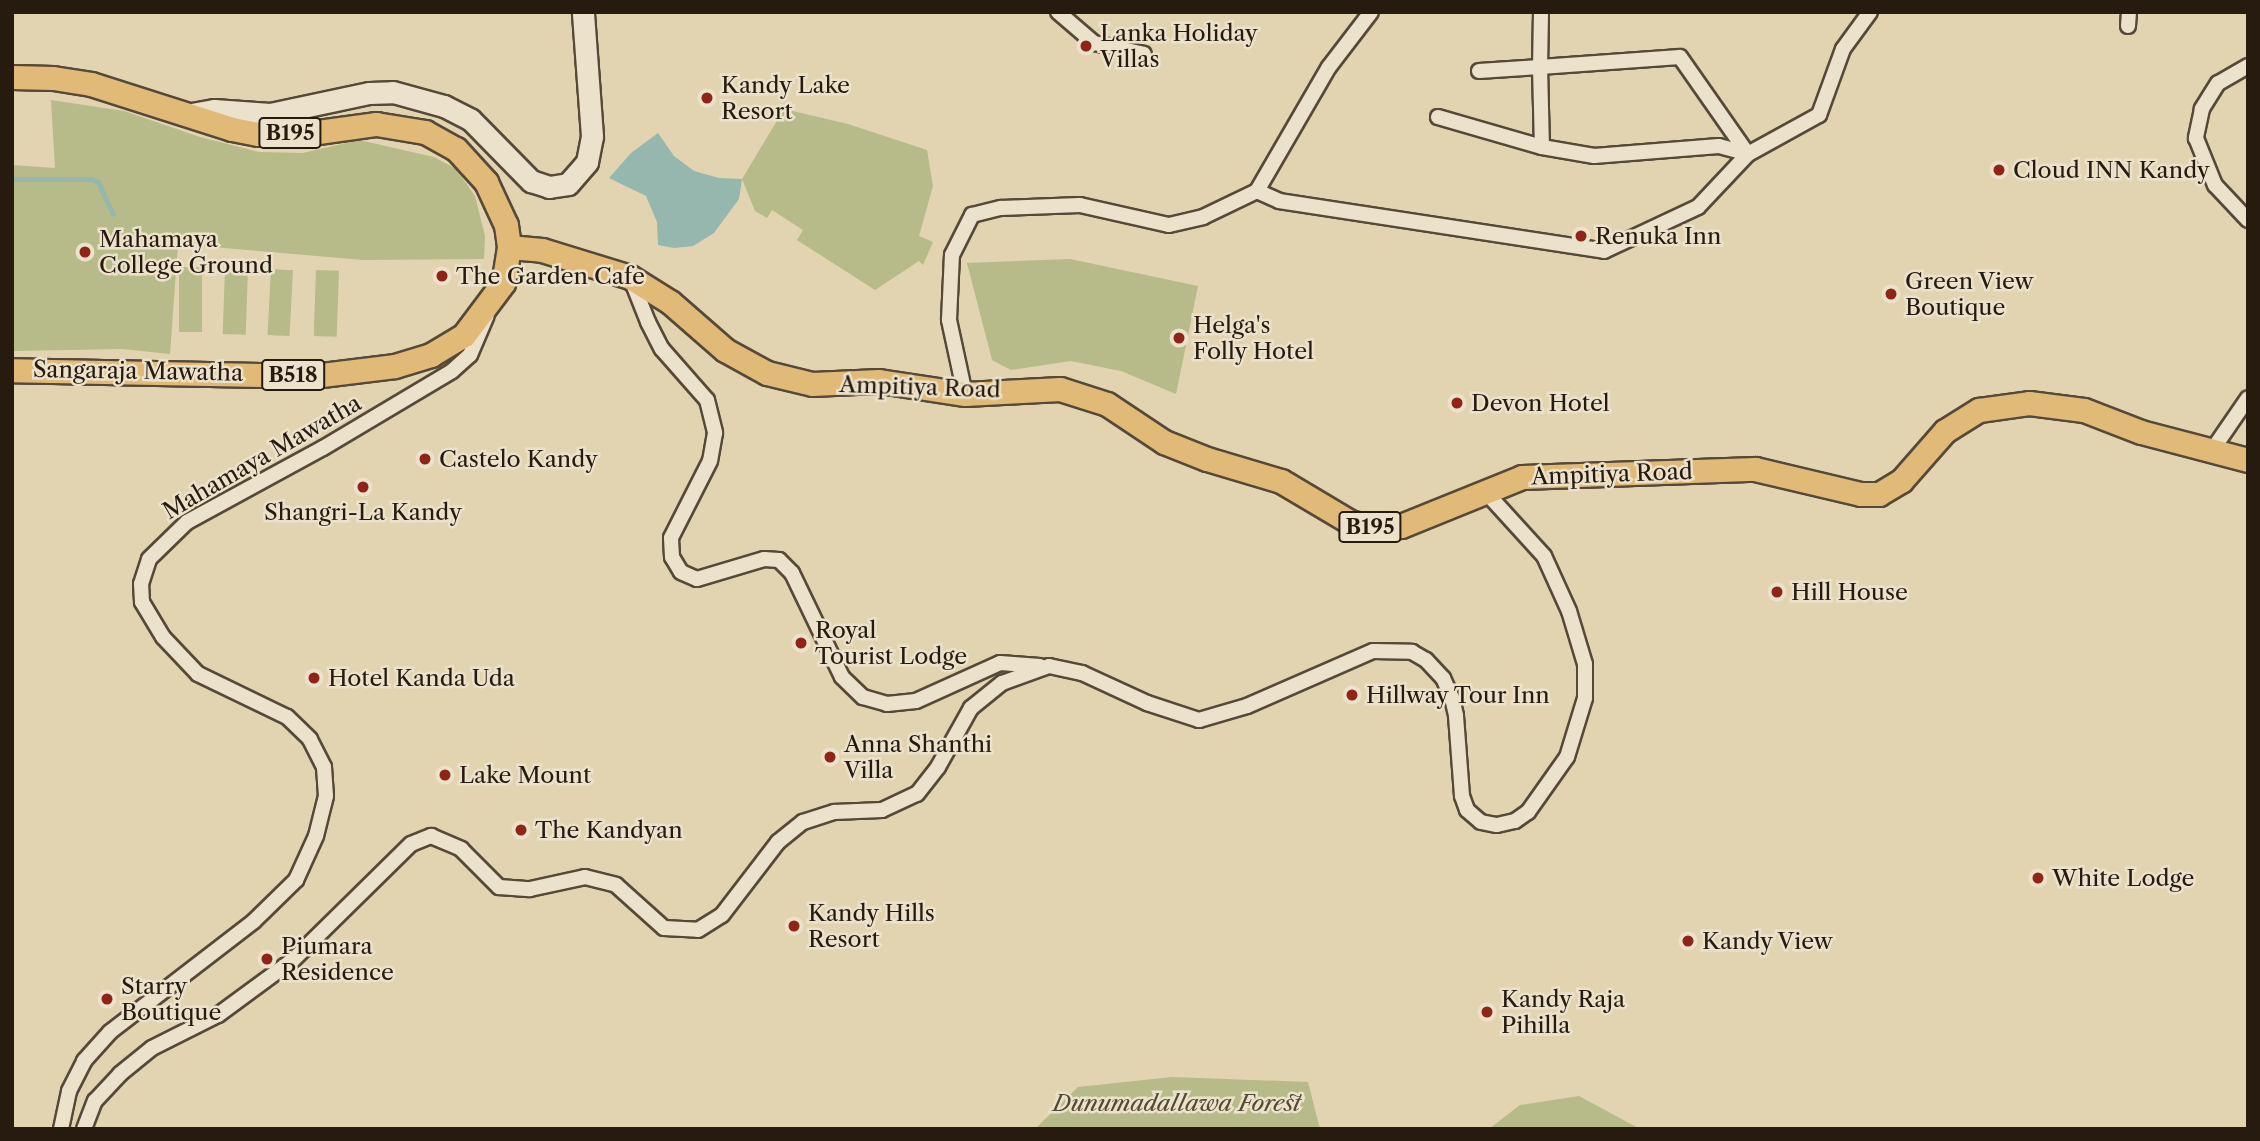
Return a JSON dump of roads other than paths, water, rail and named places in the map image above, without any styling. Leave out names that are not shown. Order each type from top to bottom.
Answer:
[{"type":"main road","points":[[186,115],[214,110],[270,114],[369,93],[393,92],[444,106],[471,120],[531,181],[549,187],[568,184],[587,162],[592,136],[583,12]]},
{"type":"main road","name":"Sangaraja Mawatha","points":[[12,77],[72,80],[258,134],[318,132],[376,124],[425,132],[456,149],[486,182],[506,225],[509,247],[503,283],[491,303],[464,335],[431,355],[395,366],[314,376],[12,370]]},
{"type":"main road","name":"Ampitiya Road","points":[[509,247],[555,253],[630,276],[670,302],[725,350],[767,373],[812,384],[879,381],[965,394],[1060,389],[1107,404],[1164,442],[1207,459],[1281,481],[1350,523],[1372,528],[1401,526],[1484,490],[1522,477],[1755,470],[1861,494],[1879,494],[1900,481],[1945,431],[1979,410],[2029,403],[2084,410],[2141,432],[2248,460]]},
{"type":"street","points":[[1058,12],[1094,43],[1144,54]]},
{"type":"street","points":[[965,394],[949,320],[952,255],[972,215],[1001,208],[1080,205],[1169,225],[1203,217],[1256,191],[1329,67],[1371,12]]},
{"type":"street","points":[[1541,12],[1542,147]]},
{"type":"street","points":[[1256,191],[1279,201],[1604,251],[1698,207],[1748,155],[1819,115],[1843,49],[1870,12]]},
{"type":"street","points":[[1479,71],[1680,57],[1748,155]]},
{"type":"street","points":[[2248,65],[2218,83],[2202,109],[2196,138],[2216,185],[2248,220]]},
{"type":"street","points":[[1438,117],[1542,147],[1594,156],[1719,146],[1748,155]]},
{"type":"street","points":[[630,276],[662,349],[707,400],[715,433],[710,461],[671,538],[672,557],[681,572],[697,579],[764,559],[779,560],[792,573],[842,677],[863,697],[887,704],[916,701],[1000,663],[1049,666],[1082,673],[1147,703],[1199,720],[1271,696],[1373,651],[1412,652],[1426,660],[1443,678],[1452,698],[1456,716],[1462,796],[1467,810],[1481,822],[1497,825],[1516,821],[1528,812],[1567,757],[1585,698],[1585,664],[1569,611],[1544,556],[1484,490]]},
{"type":"street","name":"Mahamaya Mawatha","points":[[61,1129],[69,1091],[84,1061],[110,1032],[244,930],[296,880],[316,836],[326,796],[324,767],[310,739],[302,731],[287,717],[198,674],[163,638],[142,602],[141,584],[149,559],[187,522],[323,448],[452,371],[470,355],[491,303]]},
{"type":"street","points":[[2211,452],[2248,398]]},
{"type":"street","points":[[84,1129],[95,1101],[120,1074],[152,1048],[218,1015],[293,960],[411,844],[430,836],[461,849],[499,887],[530,888],[586,877],[616,885],[664,928],[698,930],[722,915],[778,842],[803,822],[834,812],[882,810],[917,794],[938,767],[971,709],[1002,683],[1049,666]]},
{"type":"water","points":[[658,133],[674,156],[694,171],[719,178],[742,179],[739,199],[714,233],[693,246],[674,248],[658,245],[657,222],[646,196],[609,178],[631,153]]},
{"type":"waterway","points":[[12,179],[91,179],[98,182],[113,214]]},
{"type":"place","name":"Lanka Holiday Villas","points":[[1086,46]]},
{"type":"place","name":"Kandy Lake Resort","points":[[707,98]]},
{"type":"place","name":"Cloud INN Kandy","points":[[1999,170]]},
{"type":"place","name":"Renuka Inn","points":[[1581,236]]},
{"type":"place","name":"Mahamaya College Ground","points":[[85,252]]},
{"type":"place","name":"The Garden Cafe","points":[[442,276]]},
{"type":"place","name":"Green View Boutique","points":[[1891,294]]},
{"type":"place","name":"Helga's Folly Hotel","points":[[1179,338]]},
{"type":"place","name":"Devon Hotel","points":[[1457,403]]},
{"type":"place","name":"Castelo Kandy","points":[[425,459]]},
{"type":"place","name":"Shangri-La Kandy","points":[[363,487]]},
{"type":"place","name":"Hill House","points":[[1777,592]]},
{"type":"place","name":"Royal Tourist Lodge","points":[[801,643]]},
{"type":"place","name":"Hotel Kanda Uda","points":[[314,678]]},
{"type":"place","name":"Hillway Tour Inn","points":[[1352,695]]},
{"type":"place","name":"Anna Shanthi Villa","points":[[830,757]]},
{"type":"place","name":"Lake Mount","points":[[445,775]]},
{"type":"place","name":"The Kandyan","points":[[521,830]]},
{"type":"place","name":"White Lodge","points":[[2038,878]]},
{"type":"place","name":"Kandy Hills Resort","points":[[794,926]]},
{"type":"place","name":"Kandy View","points":[[1688,941]]},
{"type":"place","name":"Piumara Residence","points":[[267,959]]},
{"type":"place","name":"Starry Boutique","points":[[107,999]]},
{"type":"place","name":"Kandy Raja Pihilla","points":[[1487,1012]]},
{"type":"park label","name":"Dunumadallawa Forest","points":[[1177,1103]]}]
